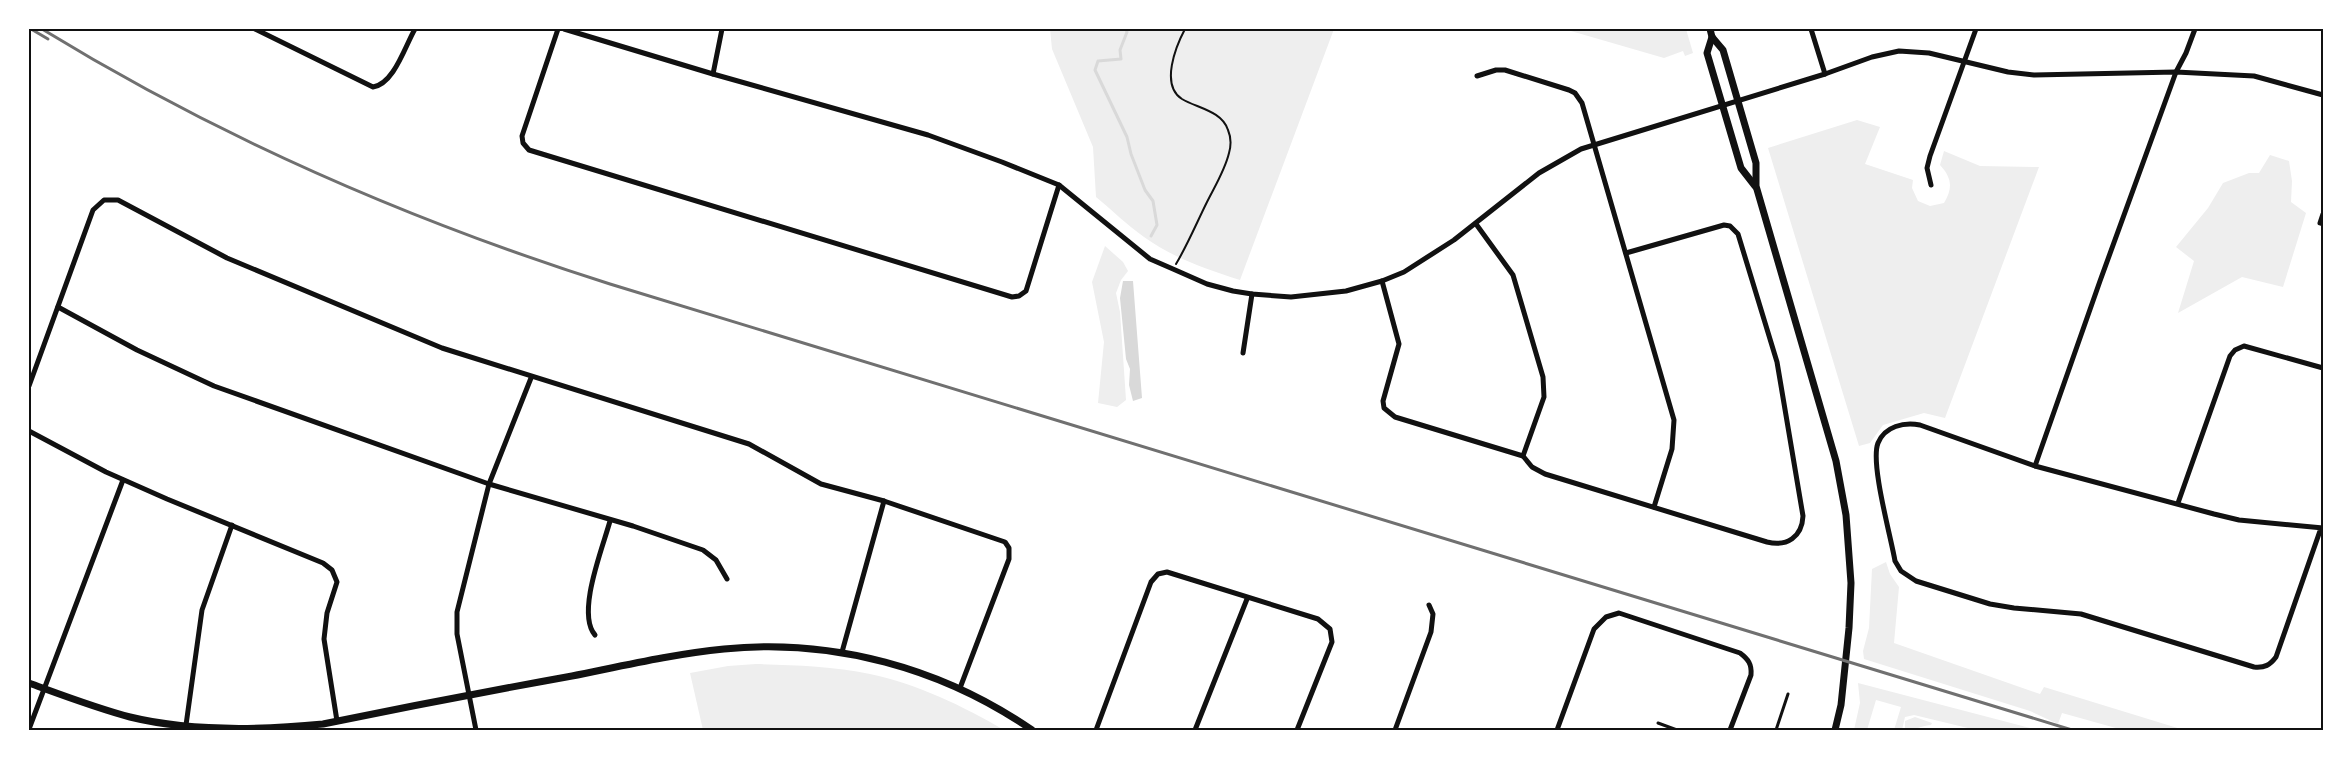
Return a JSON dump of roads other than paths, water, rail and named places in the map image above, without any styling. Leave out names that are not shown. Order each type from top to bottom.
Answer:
[{"type":"street","points":[[254,29],[373,87],[379,86],[394,72],[415,29]]},
{"type":"street","points":[[558,29],[522,136],[523,143],[529,150],[1012,297],[1019,296],[1026,291],[1059,184]]},
{"type":"street","points":[[564,29],[713,74],[928,135],[1059,184],[1150,259],[1207,284],[1252,294],[1291,296],[1319,295],[1382,281],[1426,260],[1476,224],[1540,173],[1595,143],[1825,74],[1872,57],[1899,51],[1929,53],[2008,72],[2034,75],[2176,72],[2254,76],[2323,95]]},
{"type":"street","points":[[713,74],[722,29]]},
{"type":"street","points":[[1710,29],[1712,37],[1723,50],[1756,163],[1756,186],[1836,461],[1846,515],[1851,583],[1849,628],[1841,705],[1835,730]]},
{"type":"street","points":[[1811,29],[1825,74]]},
{"type":"street","points":[[1931,185],[1927,168],[1930,156],[1976,29]]},
{"type":"street","points":[[2035,466],[2176,72],[2186,54],[2195,29]]},
{"type":"street","points":[[1712,37],[1707,53],[1722,105],[1741,168],[1756,186]]},
{"type":"street","points":[[1477,76],[1501,70],[1575,93],[1582,103],[1674,420],[1672,449],[1654,507]]},
{"type":"street","points":[[29,386],[93,210],[100,202],[113,200],[121,202],[226,258],[442,348],[531,378],[749,444],[821,484],[884,501],[1000,540],[1009,548],[1009,559],[960,688]]},
{"type":"street","points":[[2322,223],[2323,214]]},
{"type":"street","points":[[1476,224],[1513,275],[1543,377],[1544,397],[1523,456]]},
{"type":"street","points":[[1382,281],[1399,344],[1383,401],[1384,408],[1395,417],[1523,456],[1532,467],[1545,474],[1776,544],[1794,538],[1800,533],[1803,525],[1803,516],[1777,362],[1738,234],[1730,226],[1724,226],[1626,253]]},
{"type":"street","points":[[1243,353],[1252,294]]},
{"type":"street","points":[[58,307],[137,350],[214,386],[489,484],[703,550],[716,560],[726,579]]},
{"type":"street","points":[[2178,504],[2230,356],[2235,350],[2244,346],[2323,368]]},
{"type":"street","points":[[476,730],[457,634],[457,612],[489,484],[531,378]]},
{"type":"street","points":[[1912,423],[1927,426],[2035,466],[2239,520],[2322,528],[2276,656],[2271,663],[2263,668],[2254,667],[2081,614],[1990,604],[1916,581],[1901,570],[1895,561],[1876,466],[1878,443],[1892,427],[1912,423]]},
{"type":"street","points":[[29,431],[123,480],[322,563],[332,570],[337,582],[327,613],[324,639],[337,721]]},
{"type":"street","points":[[29,729],[123,480]]},
{"type":"street","points":[[842,652],[884,501]]},
{"type":"street","points":[[595,635],[589,624],[587,606],[610,520]]},
{"type":"street","points":[[186,725],[202,610],[232,525]]},
{"type":"street","points":[[1096,730],[1151,582],[1158,574],[1170,572],[1318,619],[1331,633],[1332,642],[1296,730]]},
{"type":"street","points":[[1195,730],[1247,598]]},
{"type":"street","points":[[1395,730],[1431,632],[1433,614],[1429,605]]},
{"type":"street","points":[[1556,730],[1594,629],[1606,617],[1619,613],[1740,652],[1748,659],[1752,666],[1751,675],[1730,730]]},
{"type":"street","points":[[29,683],[131,717],[186,725],[237,729],[289,727],[337,721],[717,650],[781,646],[842,652],[900,666],[960,688],[1032,730]]},
{"type":"lane","points":[[1776,730],[1788,694]]},
{"type":"lane","points":[[1658,724],[1677,730]]},
{"type":"waterway","points":[[1126,29],[1127,32],[1120,50],[1121,59],[1098,61],[1095,70],[1127,137],[1131,154],[1145,190],[1153,201],[1157,225],[1151,236]]},
{"type":"railway","points":[[31,29],[48,39]]},
{"type":"railway","points":[[42,29],[109,69],[247,141],[318,174],[390,204],[462,233],[536,259],[610,284],[2072,730]]}]
